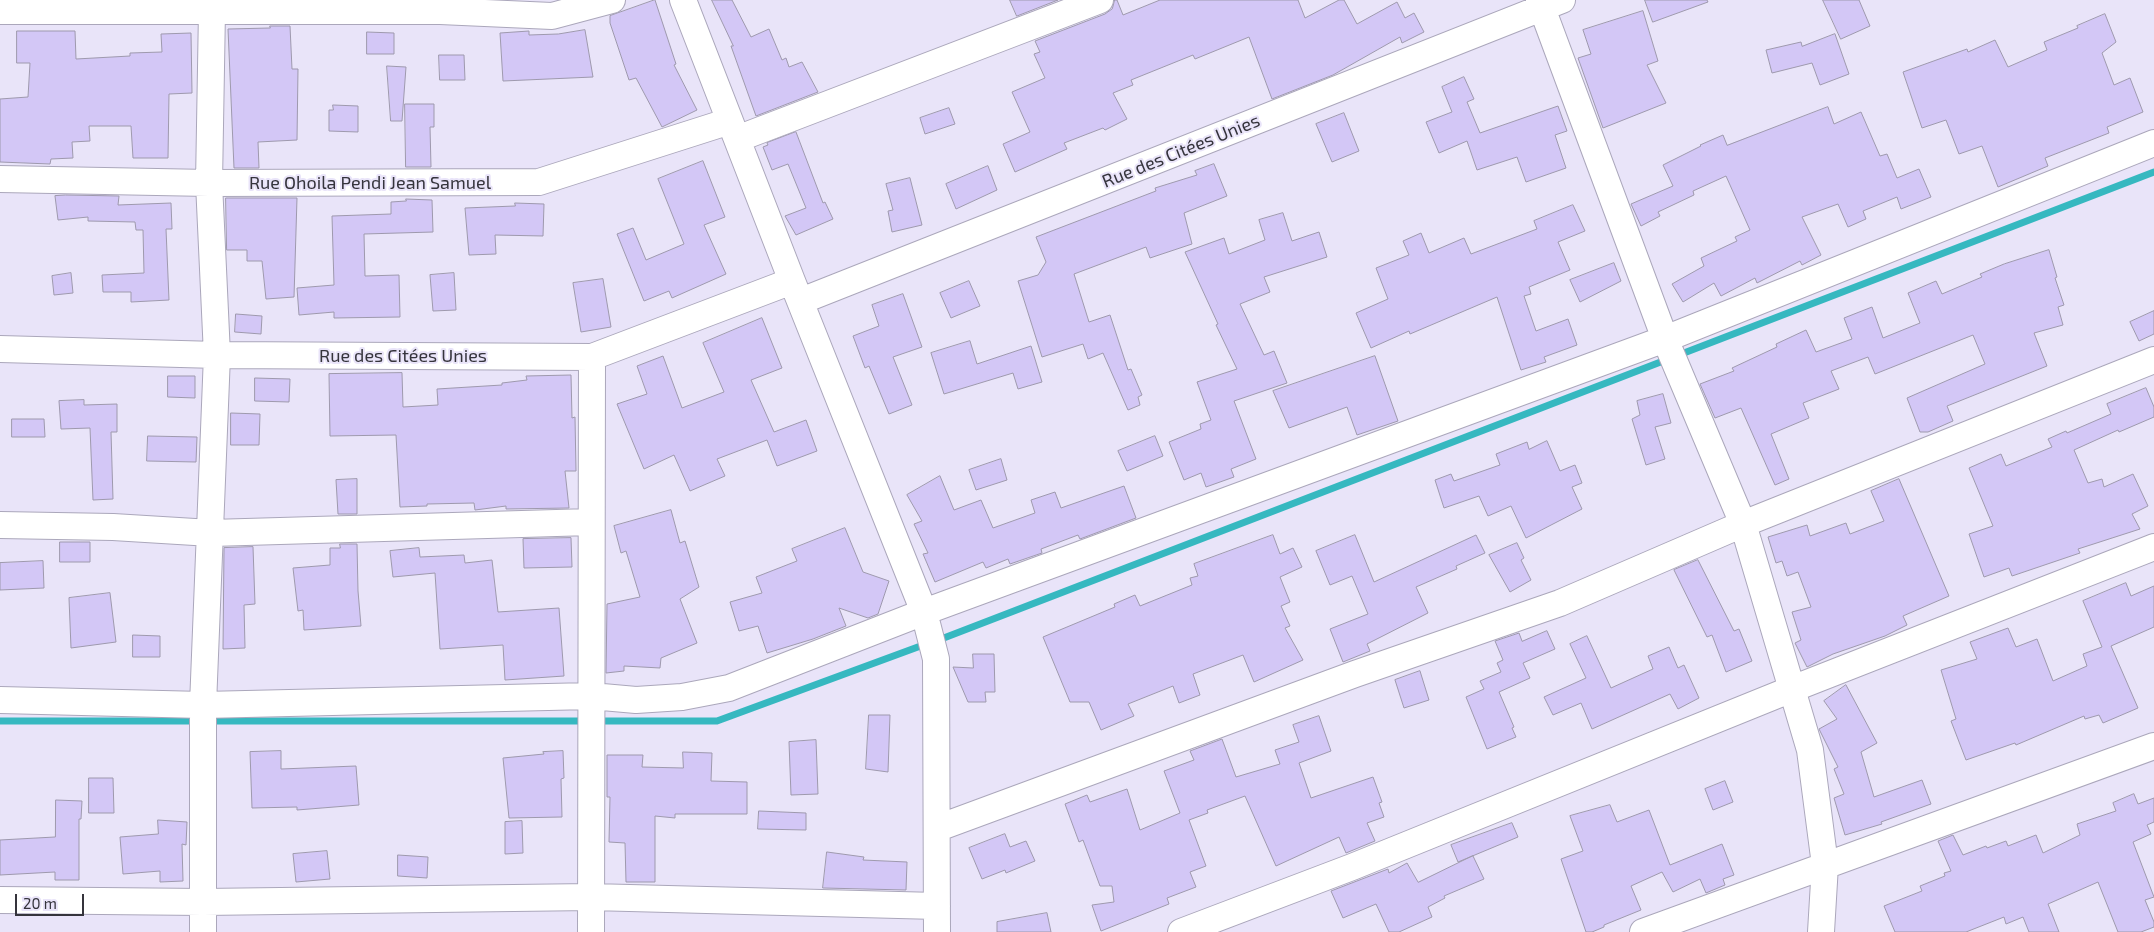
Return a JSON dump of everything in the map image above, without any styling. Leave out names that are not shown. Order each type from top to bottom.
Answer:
[{"type":"street","points":[[0,11],[211,5],[552,16],[612,0]]},
{"type":"street","points":[[683,0],[927,623],[936,659],[937,932]]},
{"type":"street","name":"Rue Ohoila Pendi Jean Samuel","points":[[0,179],[209,183],[539,182],[733,130],[1100,0]]},
{"type":"street","points":[[1547,3],[1671,354],[1743,524],[1810,750],[1825,865],[1821,932]]},
{"type":"street","name":"Rue des Citées Unies","points":[[0,349],[217,354],[592,357],[796,291],[1547,3]]},
{"type":"street","points":[[203,932],[203,717],[217,354],[209,183],[211,5]]},
{"type":"street","points":[[0,700],[203,717],[636,700],[682,697],[729,688],[927,623],[1671,354],[1952,223],[2154,144]]},
{"type":"street","points":[[590,932],[592,357]]},
{"type":"street","points":[[938,828],[1355,674],[1560,603],[1743,524],[2154,360]]},
{"type":"street","points":[[0,525],[113,527],[211,533],[591,522]]},
{"type":"street","points":[[1181,932],[1352,867],[1792,689],[2154,547]]},
{"type":"street","points":[[1643,932],[2154,746]]},
{"type":"street","points":[[0,900],[203,902],[591,896],[937,906]]},
{"type":"building","points":[[655,0],[676,64],[674,65],[697,110],[662,127],[636,78],[629,80],[610,23],[610,16]]},
{"type":"building","points":[[712,0],[732,0],[751,37],[769,29],[782,60],[786,58],[789,67],[802,62],[818,92],[756,116],[731,46],[733,46]]},
{"type":"building","points":[[1010,0],[1058,0],[1017,16]]},
{"type":"building","points":[[1115,0],[1117,0],[1123,15],[1160,0],[1298,0],[1305,18],[1339,0],[1344,0],[1357,24],[1397,2],[1405,18],[1414,13],[1424,32],[1402,43],[1400,37],[1333,75],[1272,99],[1249,37],[1195,59],[1193,55],[1131,80],[1133,85],[1113,93],[1127,119],[1105,130],[1103,128],[1064,143],[1067,149],[1015,172],[1003,144],[1030,132],[1012,92],[1045,78],[1034,54],[1040,52],[1035,41],[1105,14],[1112,9]]},
{"type":"building","points":[[1645,0],[1707,0],[1708,2],[1653,22]]},
{"type":"building","points":[[1823,0],[1859,0],[1870,26],[1841,39]]},
{"type":"building","points":[[1643,11],[1658,61],[1647,65],[1666,103],[1603,128],[1578,58],[1591,54],[1583,30]]},
{"type":"building","points":[[2105,14],[2116,42],[2102,53],[2114,85],[2130,78],[2143,112],[2107,127],[2109,133],[2045,158],[2048,166],[1998,187],[1982,146],[1959,154],[1946,120],[1922,128],[1903,72],[1967,49],[1968,52],[1995,40],[2008,67],[2047,50],[2044,42]]},
{"type":"building","points":[[270,26],[290,26],[292,69],[298,69],[297,140],[258,142],[259,168],[234,168],[228,29],[270,28]]},
{"type":"building","points":[[585,30],[593,77],[503,81],[500,33],[529,31],[529,35],[558,34]]},
{"type":"building","points":[[17,31],[75,31],[76,59],[130,56],[130,53],[162,52],[161,34],[191,33],[192,93],[169,94],[168,158],[133,158],[131,126],[89,126],[90,141],[72,142],[73,158],[51,159],[50,164],[0,162],[0,99],[28,97],[30,63],[17,63]]},
{"type":"building","points":[[367,32],[394,33],[394,54],[367,54]]},
{"type":"building","points":[[1835,34],[1849,74],[1820,85],[1812,63],[1772,73],[1766,50],[1801,42],[1802,46]]},
{"type":"building","points":[[439,55],[464,55],[465,80],[440,80]]},
{"type":"building","points":[[387,66],[406,67],[402,121],[391,121]]},
{"type":"building","points":[[1464,77],[1474,99],[1467,102],[1480,133],[1558,106],[1567,131],[1555,135],[1566,168],[1526,182],[1517,157],[1477,170],[1467,141],[1439,153],[1426,122],[1452,112],[1442,87]]},
{"type":"building","points":[[405,104],[434,104],[434,127],[430,127],[431,167],[406,167]]},
{"type":"building","points":[[333,105],[358,106],[358,132],[329,131],[329,110],[333,110]]},
{"type":"building","points":[[1828,107],[1834,124],[1861,112],[1880,156],[1887,154],[1897,178],[1919,169],[1931,197],[1901,209],[1897,197],[1863,211],[1866,219],[1848,227],[1838,204],[1802,217],[1821,255],[1802,265],[1800,261],[1757,283],[1755,278],[1721,296],[1714,283],[1683,302],[1672,284],[1704,266],[1701,258],[1737,241],[1735,237],[1750,230],[1726,176],[1693,191],[1694,195],[1658,212],[1660,216],[1641,226],[1631,204],[1673,186],[1663,165],[1700,145],[1723,135],[1727,145]]},
{"type":"building","points":[[949,108],[955,124],[925,134],[920,118]]},
{"type":"building","points":[[1344,113],[1359,151],[1332,162],[1316,124]]},
{"type":"building","points":[[796,132],[823,203],[825,202],[833,219],[796,235],[785,216],[806,208],[788,164],[772,170],[763,147],[768,145],[767,143]]},
{"type":"building","points":[[703,161],[725,217],[704,225],[726,274],[672,298],[669,291],[644,301],[617,234],[633,228],[646,260],[684,244],[658,179]]},
{"type":"building","points":[[1214,164],[1227,196],[1184,213],[1192,244],[1150,258],[1146,247],[1074,274],[1089,322],[1110,315],[1128,370],[1131,369],[1142,395],[1138,397],[1140,405],[1128,410],[1103,353],[1088,359],[1083,344],[1042,357],[1018,281],[1038,275],[1046,262],[1036,237],[1156,191],[1155,188],[1197,175],[1195,171]]},
{"type":"building","points":[[988,166],[997,190],[956,209],[946,184]]},
{"type":"building","points":[[910,178],[922,225],[892,232],[888,211],[893,210],[886,184]]},
{"type":"building","points":[[55,196],[119,196],[118,205],[171,203],[172,229],[166,229],[169,300],[131,302],[131,292],[103,292],[102,275],[144,273],[143,230],[136,230],[135,222],[88,221],[88,217],[58,220]]},
{"type":"building","points":[[226,198],[297,198],[294,297],[266,299],[262,261],[247,261],[247,250],[227,250]]},
{"type":"building","points":[[406,199],[432,200],[433,232],[364,234],[365,276],[399,275],[400,317],[334,318],[334,312],[299,315],[297,288],[334,285],[332,216],[391,214],[391,202],[406,201]]},
{"type":"building","points":[[515,203],[544,204],[543,236],[495,235],[496,254],[469,255],[465,208],[515,206]]},
{"type":"building","points":[[1573,205],[1585,231],[1558,242],[1570,270],[1529,287],[1531,294],[1524,296],[1536,331],[1568,319],[1577,345],[1544,357],[1546,362],[1521,370],[1497,297],[1410,334],[1409,331],[1371,348],[1356,313],[1388,299],[1376,268],[1409,255],[1403,241],[1421,233],[1429,253],[1464,238],[1471,254],[1537,229],[1534,221]]},
{"type":"building","points":[[1283,213],[1292,241],[1319,232],[1327,257],[1264,277],[1270,292],[1240,304],[1264,355],[1274,351],[1287,383],[1234,401],[1256,459],[1231,469],[1234,477],[1206,487],[1201,473],[1184,480],[1169,442],[1201,429],[1200,424],[1211,420],[1197,382],[1237,369],[1185,252],[1224,238],[1229,254],[1265,240],[1259,220]]},
{"type":"building","points":[[2049,250],[2057,277],[2055,278],[2064,305],[2058,307],[2063,325],[2034,333],[2047,366],[1947,406],[1953,421],[1928,432],[1920,432],[1907,398],[1985,364],[1973,335],[1875,374],[1868,357],[1831,371],[1839,389],[1803,403],[1809,418],[1771,434],[1789,479],[1775,485],[1741,408],[1715,418],[1700,384],[1734,371],[1732,368],[1777,347],[1776,344],[1806,330],[1816,352],[1852,339],[1844,318],[1872,307],[1883,338],[1920,323],[1908,293],[1936,281],[1942,294],[1982,277],[1980,274],[2004,264]]},
{"type":"building","points":[[1614,263],[1621,281],[1580,302],[1570,280]]},
{"type":"building","points":[[71,273],[73,293],[54,295],[52,276]]},
{"type":"building","points":[[454,273],[456,310],[433,311],[430,275]]},
{"type":"building","points":[[603,279],[611,327],[581,332],[573,283]]},
{"type":"building","points":[[969,281],[980,306],[951,318],[940,293]]},
{"type":"building","points":[[903,294],[922,347],[893,357],[912,405],[889,414],[869,366],[865,368],[853,336],[879,326],[872,305]]},
{"type":"building","points":[[2154,311],[2154,334],[2139,341],[2130,322]]},
{"type":"building","points":[[236,314],[262,316],[261,334],[235,332]]},
{"type":"building","points":[[762,318],[782,368],[751,380],[774,432],[806,420],[817,451],[777,466],[767,440],[717,459],[725,476],[690,491],[674,455],[644,469],[617,404],[647,394],[637,366],[663,356],[682,408],[724,392],[703,343]]},
{"type":"building","points":[[970,341],[977,364],[1031,346],[1042,382],[1018,389],[1013,373],[944,394],[931,353]]},
{"type":"building","points":[[1375,356],[1398,421],[1357,435],[1347,407],[1289,428],[1273,391]]},
{"type":"building","points":[[402,373],[403,407],[438,405],[437,389],[502,385],[502,383],[527,380],[526,376],[571,375],[572,418],[575,417],[576,471],[565,471],[569,508],[506,509],[506,506],[475,510],[474,503],[427,504],[427,506],[400,507],[396,435],[330,436],[329,374]]},
{"type":"building","points":[[168,376],[195,376],[195,398],[168,397]]},
{"type":"building","points":[[255,378],[290,379],[289,402],[255,401]]},
{"type":"building","points":[[2146,388],[2154,407],[2154,417],[2119,432],[2118,430],[2074,450],[2088,483],[2102,479],[2104,487],[2133,474],[2148,506],[2132,514],[2140,529],[2078,549],[2080,553],[2012,576],[2009,568],[1984,577],[1969,534],[1993,526],[1969,468],[2001,454],[2006,466],[2052,447],[2048,439],[2111,414],[2107,404]]},
{"type":"building","points":[[1663,394],[1671,423],[1655,427],[1665,459],[1646,465],[1632,419],[1640,415],[1637,401]]},
{"type":"building","points":[[84,400],[84,405],[117,404],[117,432],[111,432],[113,499],[93,500],[90,428],[61,429],[59,401]]},
{"type":"building","points":[[231,413],[260,414],[259,445],[231,445]]},
{"type":"building","points":[[12,419],[44,419],[45,437],[12,437]]},
{"type":"building","points":[[148,436],[197,437],[196,462],[147,461]]},
{"type":"building","points":[[1155,436],[1163,456],[1127,471],[1118,451]]},
{"type":"building","points":[[1547,441],[1560,471],[1575,465],[1582,483],[1572,487],[1582,509],[1526,538],[1511,506],[1488,516],[1479,496],[1444,508],[1435,480],[1451,474],[1454,481],[1500,465],[1496,454],[1527,442],[1529,449]]},
{"type":"building","points":[[1001,459],[1007,480],[976,490],[969,470]]},
{"type":"building","points":[[940,476],[954,510],[981,500],[993,528],[1035,513],[1031,500],[1055,492],[1061,508],[1124,486],[1136,518],[1080,539],[1078,535],[1041,549],[1042,553],[1010,564],[1008,559],[986,568],[983,562],[935,582],[923,554],[928,553],[914,524],[922,521],[907,495]]},
{"type":"building","points":[[357,479],[357,514],[338,514],[336,480]]},
{"type":"building","points":[[1899,479],[1949,596],[1903,616],[1907,625],[1885,636],[1833,654],[1807,667],[1795,643],[1801,640],[1792,612],[1811,607],[1798,572],[1787,576],[1782,561],[1776,563],[1768,537],[1807,525],[1810,536],[1846,523],[1850,534],[1884,521],[1871,491]]},
{"type":"building","points":[[671,510],[680,543],[685,541],[699,587],[680,599],[697,643],[661,658],[660,668],[624,666],[624,671],[606,673],[607,604],[640,597],[626,551],[621,553],[614,526]]},
{"type":"building","points":[[845,528],[863,572],[889,581],[878,614],[868,618],[839,608],[846,626],[813,639],[767,653],[758,626],[739,631],[730,602],[762,593],[756,577],[797,561],[792,549]]},
{"type":"building","points":[[1273,535],[1280,554],[1293,548],[1302,567],[1280,577],[1290,602],[1281,606],[1290,626],[1285,628],[1303,660],[1254,682],[1243,655],[1193,674],[1200,695],[1179,703],[1173,686],[1128,704],[1134,716],[1101,730],[1089,702],[1070,702],[1043,637],[1115,607],[1114,604],[1135,595],[1140,606],[1192,585],[1190,578],[1198,576],[1194,564]]},
{"type":"building","points":[[1355,535],[1374,582],[1476,535],[1485,553],[1456,566],[1457,569],[1416,587],[1428,613],[1367,644],[1370,651],[1343,662],[1330,629],[1368,614],[1352,576],[1330,585],[1316,551]]},
{"type":"building","points":[[571,538],[572,567],[524,568],[523,539]]},
{"type":"building","points":[[60,542],[90,542],[90,562],[60,562]]},
{"type":"building","points":[[1517,543],[1524,558],[1521,560],[1531,580],[1510,592],[1489,555]]},
{"type":"building","points":[[340,544],[357,544],[361,626],[304,630],[303,610],[298,611],[293,568],[330,565],[330,548],[340,548]]},
{"type":"building","points":[[253,547],[255,604],[244,605],[245,648],[223,649],[224,548]]},
{"type":"building","points":[[419,548],[420,557],[464,555],[465,563],[492,560],[498,612],[559,608],[564,676],[505,680],[503,645],[440,649],[435,573],[393,577],[390,551]]},
{"type":"building","points":[[1698,560],[1734,631],[1739,629],[1752,661],[1726,672],[1712,635],[1707,637],[1674,570]]},
{"type":"building","points":[[43,561],[44,588],[0,590],[0,563]]},
{"type":"building","points":[[2126,583],[2131,596],[2154,586],[2154,627],[2111,646],[2138,708],[2103,723],[2099,715],[2085,719],[2084,716],[2016,745],[2015,743],[1966,760],[1951,721],[1956,719],[1941,670],[1977,659],[1970,642],[2008,628],[2016,647],[2037,639],[2053,681],[2087,666],[2083,654],[2102,647],[2083,601]]},
{"type":"building","points":[[110,593],[116,642],[71,648],[69,598]]},
{"type":"building","points":[[1547,631],[1555,649],[1523,663],[1530,678],[1499,692],[1514,727],[1512,728],[1516,737],[1487,749],[1466,697],[1484,689],[1480,681],[1501,672],[1497,663],[1503,660],[1495,641],[1519,633],[1522,641]]},
{"type":"building","points":[[133,635],[160,636],[160,657],[133,657]]},
{"type":"building","points":[[1587,636],[1611,688],[1653,669],[1648,656],[1669,647],[1678,668],[1684,665],[1699,698],[1678,709],[1670,694],[1592,729],[1581,703],[1553,715],[1544,697],[1586,678],[1570,644]]},
{"type":"building","points":[[973,654],[994,654],[995,692],[985,692],[986,702],[968,702],[953,667],[973,668]]},
{"type":"building","points":[[1420,671],[1429,700],[1404,708],[1395,680]]},
{"type":"building","points":[[1846,685],[1877,743],[1861,752],[1874,797],[1922,780],[1931,804],[1881,822],[1882,824],[1845,835],[1834,798],[1844,794],[1834,769],[1838,767],[1819,729],[1837,719],[1824,701]]},
{"type":"building","points":[[869,715],[890,715],[888,772],[866,769]]},
{"type":"building","points":[[1319,716],[1331,751],[1299,763],[1311,798],[1373,777],[1382,802],[1379,803],[1384,817],[1367,823],[1375,841],[1346,853],[1339,837],[1276,866],[1245,796],[1207,810],[1208,813],[1189,820],[1206,866],[1190,872],[1196,887],[1167,898],[1169,904],[1101,931],[1092,905],[1114,902],[1112,886],[1100,886],[1083,840],[1079,842],[1065,804],[1087,795],[1090,802],[1127,789],[1140,830],[1180,813],[1164,771],[1194,760],[1190,751],[1222,739],[1236,777],[1280,764],[1275,750],[1299,742],[1293,725]]},
{"type":"building","points":[[816,740],[818,794],[791,795],[789,742]]},
{"type":"building","points":[[281,751],[281,769],[356,766],[359,805],[297,810],[297,807],[252,808],[250,752]]},
{"type":"building","points":[[563,751],[564,778],[561,779],[562,817],[509,818],[503,758]]},
{"type":"building","points":[[683,752],[712,753],[711,781],[747,782],[747,814],[675,814],[675,818],[655,816],[655,882],[626,882],[625,843],[609,842],[610,797],[607,797],[607,755],[643,755],[642,767],[683,768]]},
{"type":"building","points":[[89,778],[113,778],[114,813],[89,813]]},
{"type":"building","points":[[1725,781],[1733,802],[1713,810],[1705,789]]},
{"type":"building","points":[[2134,794],[2138,804],[2154,798],[2154,822],[2147,825],[2151,834],[2133,842],[2154,897],[2145,900],[2154,922],[2154,927],[2141,932],[2118,932],[2098,882],[2048,904],[2059,932],[2029,932],[2023,917],[2006,924],[2004,917],[1966,932],[1895,932],[1884,906],[1922,891],[1920,886],[1945,876],[1944,873],[1951,871],[1938,841],[1953,835],[1963,855],[2006,841],[2008,846],[2036,835],[2043,853],[2080,835],[2077,824],[2116,811],[2113,803]]},
{"type":"building","points":[[56,800],[82,801],[81,819],[79,819],[79,880],[55,880],[55,872],[0,875],[0,840],[55,837]]},
{"type":"building","points":[[1610,805],[1617,822],[1649,810],[1670,865],[1722,844],[1734,875],[1723,879],[1725,885],[1706,893],[1700,879],[1673,892],[1662,872],[1631,886],[1641,910],[1592,932],[1586,932],[1561,859],[1583,851],[1570,816]]},
{"type":"building","points":[[759,811],[806,813],[806,830],[758,829]]},
{"type":"building","points":[[158,820],[187,822],[186,845],[182,844],[183,881],[160,882],[160,871],[123,874],[120,837],[158,834]]},
{"type":"building","points":[[522,821],[523,853],[505,854],[505,822]]},
{"type":"building","points":[[1512,823],[1518,837],[1458,862],[1451,845]]},
{"type":"building","points":[[1005,834],[1010,847],[1026,841],[1035,861],[1006,873],[1005,870],[982,879],[969,848]]},
{"type":"building","points":[[327,851],[330,879],[296,882],[293,854]]},
{"type":"building","points":[[827,852],[864,857],[863,860],[907,862],[906,890],[823,888]]},
{"type":"building","points":[[398,855],[428,857],[427,878],[398,876]]},
{"type":"building","points":[[1473,856],[1484,879],[1444,896],[1445,898],[1428,907],[1432,917],[1399,932],[1389,932],[1376,904],[1343,918],[1331,891],[1388,869],[1389,873],[1407,863],[1418,882]]},
{"type":"building","points":[[1047,913],[1051,932],[997,932],[997,922]]},
{"type":"waterway","points":[[936,641],[2154,172]]},
{"type":"waterway","points":[[208,721],[717,721],[926,644]]},
{"type":"waterway","points":[[0,721],[198,721]]}]
